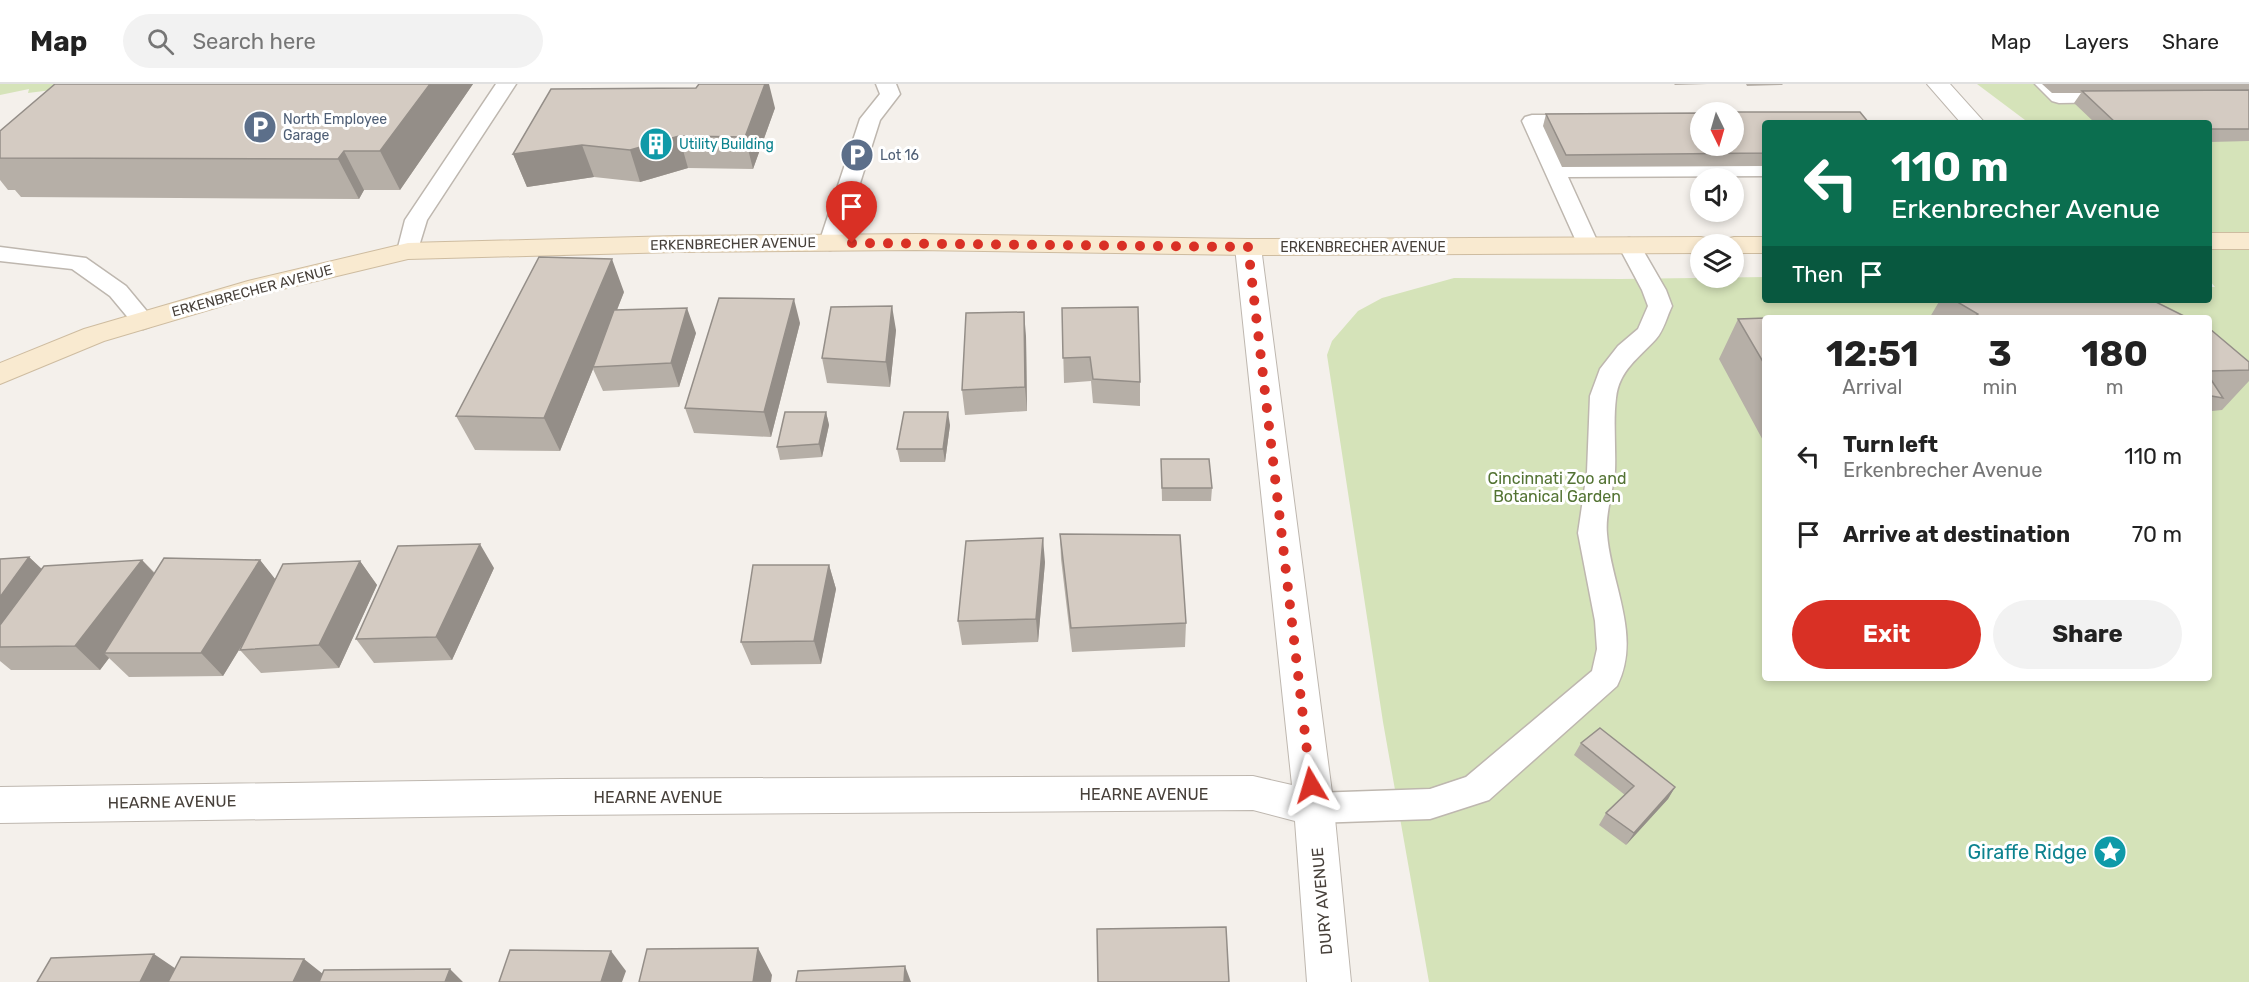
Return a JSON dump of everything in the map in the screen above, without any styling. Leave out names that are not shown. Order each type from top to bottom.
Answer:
[{"type":"street","points":[[1938,84],[1971,120]]},
{"type":"street","points":[[2212,241],[2249,241]]},
{"type":"street","name":"ERKENBRECHER AVENUE","points":[[0,374],[94,335],[258,287],[408,252],[676,243],[1248,247],[1690,245]]},
{"type":"street","points":[[1744,245],[1762,245]]},
{"type":"street","name":"DURY AVENUE","points":[[1248,247],[1314,808],[1329,982]]},
{"type":"street","name":"HEARNE AVENUE","points":[[0,805],[574,797],[1253,793],[1314,808]]},
{"type":"lane","points":[[408,252],[416,220],[506,84]]},
{"type":"lane","points":[[830,243],[870,119],[890,94],[886,84]]},
{"type":"lane","points":[[2045,84],[2059,97],[2142,96]]},
{"type":"lane","points":[[1588,245],[1532,121],[1599,121]]},
{"type":"lane","points":[[1554,171],[1762,170]]},
{"type":"lane","points":[[1314,808],[1430,804],[1477,789],[1606,677],[1612,649],[1610,621],[1592,533],[1601,472],[1603,396],[1609,375],[1627,352],[1648,333],[1660,306],[1654,290],[1629,245]]},
{"type":"lane","points":[[0,254],[78,263],[118,291],[143,321]]},
{"type":"green space","points":[[0,84],[60,84],[52,90],[28,93],[29,89],[0,95]]},
{"type":"green space","name":"Cincinnati Zoo and Botanical Garden","points":[[1977,84],[2249,84],[2249,982],[1429,982],[1383,722],[1327,355],[1332,341],[1358,311],[1382,298],[1454,278],[1690,278],[1690,288],[1744,288],[1744,277],[1762,277],[1762,303],[2212,303],[2212,287],[2215,287],[2212,283],[2212,120],[2025,120]]},
{"type":"building","points":[[55,84],[430,84],[380,151],[344,151],[338,159],[0,158],[0,131]]},
{"type":"building","points":[[699,84],[765,84],[745,137],[679,136],[630,150],[582,145],[513,154],[551,89],[696,88]]},
{"type":"building","points":[[2249,90],[2249,129],[2212,129],[2212,120],[2113,120],[2082,91]]},
{"type":"building","points":[[1744,112],[1860,112],[1867,120],[1762,120],[1762,153],[1744,153]]},
{"type":"building","points":[[1690,113],[1690,154],[1566,155],[1546,114]]},
{"type":"building","points":[[539,257],[612,259],[544,418],[456,416]]},
{"type":"building","points":[[719,298],[794,299],[764,412],[685,408]]},
{"type":"building","points":[[1959,303],[2158,303],[2182,315],[1977,315]]},
{"type":"building","points":[[892,306],[886,362],[822,358],[831,307]]},
{"type":"building","points":[[1138,307],[1140,382],[1093,379],[1090,357],[1063,358],[1062,308]]},
{"type":"building","points":[[687,308],[671,363],[593,367],[614,310]]},
{"type":"building","points":[[1024,312],[1025,387],[962,390],[966,313]]},
{"type":"building","points":[[1762,318],[1762,360],[1738,319]]},
{"type":"building","points":[[2212,331],[2249,362],[2249,370],[2212,371]]},
{"type":"building","points":[[2212,381],[2223,398],[2212,396]]},
{"type":"building","points":[[785,412],[826,412],[819,444],[777,447]]},
{"type":"building","points":[[904,412],[948,412],[943,449],[897,449]]},
{"type":"building","points":[[1161,459],[1209,459],[1212,488],[1162,488]]},
{"type":"building","points":[[1060,534],[1180,535],[1186,623],[1071,628]]},
{"type":"building","points":[[1043,538],[1036,619],[958,621],[966,541]]},
{"type":"building","points":[[480,544],[436,637],[356,639],[398,546]]},
{"type":"building","points":[[29,557],[0,597],[0,559]]},
{"type":"building","points":[[164,558],[260,560],[201,653],[104,653]]},
{"type":"building","points":[[142,560],[75,646],[0,647],[0,625],[44,566]]},
{"type":"building","points":[[360,561],[319,645],[240,650],[283,564]]},
{"type":"building","points":[[753,565],[829,565],[814,641],[741,642]]},
{"type":"building","points":[[1600,728],[1675,787],[1634,833],[1606,813],[1634,786],[1581,743]]},
{"type":"building","points":[[1226,927],[1229,982],[1098,982],[1097,929]]},
{"type":"building","points":[[758,948],[753,982],[639,982],[647,949]]},
{"type":"building","points":[[510,950],[611,951],[601,982],[499,982]]},
{"type":"building","points":[[154,954],[140,982],[37,982],[51,958]]},
{"type":"building","points":[[181,957],[304,959],[293,982],[168,982]]},
{"type":"building","points":[[905,966],[904,982],[796,982],[798,971]]},
{"type":"building","points":[[450,969],[445,982],[319,982],[324,970]]},
{"type":"place","name":"North Employee Garage","points":[[260,127]]},
{"type":"place","name":"Utility Building","points":[[656,144]]},
{"type":"place","name":"Lot 16","points":[[857,155]]},
{"type":"place","name":"Giraffe Ridge","points":[[2110,852]]},
{"type":"route","points":[[852,243],[1248,247],[1311,785]]}]
